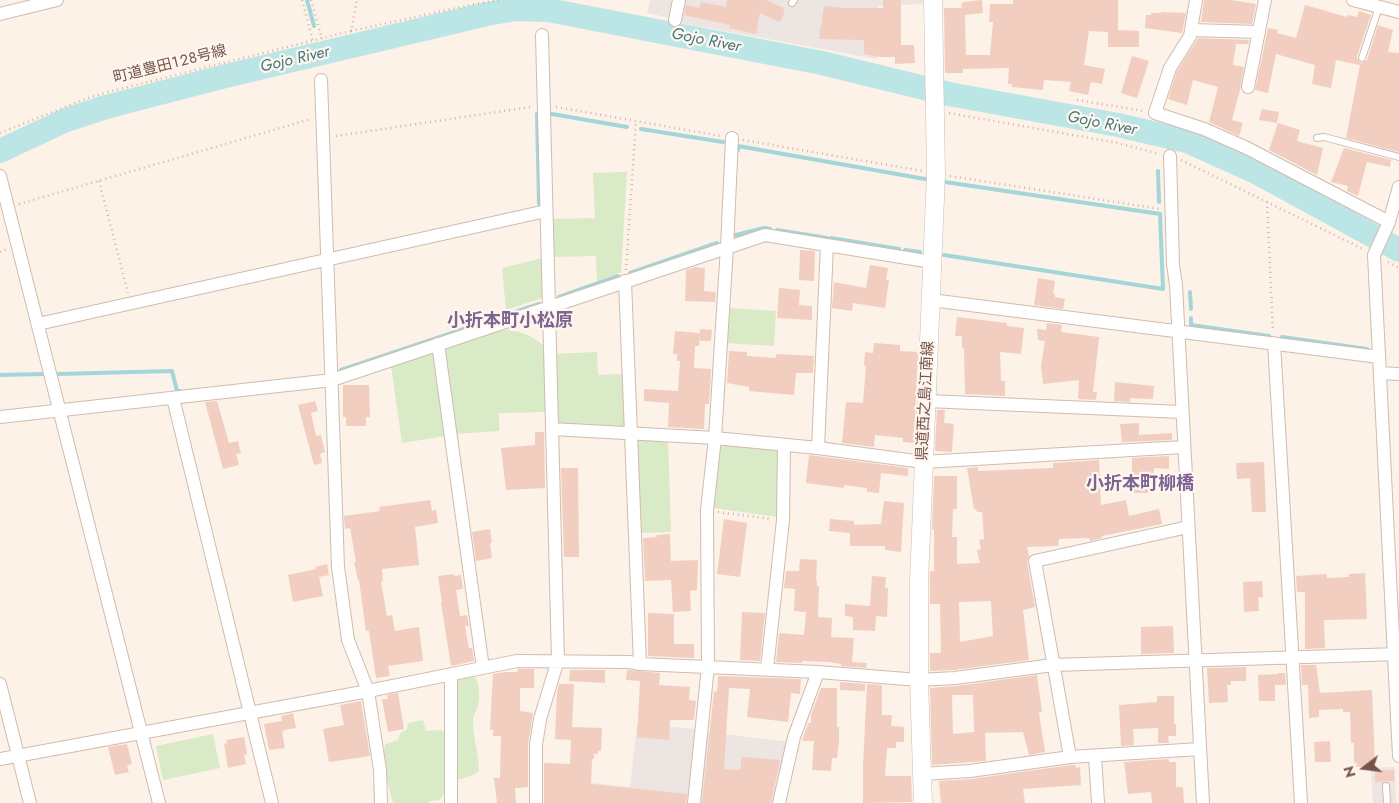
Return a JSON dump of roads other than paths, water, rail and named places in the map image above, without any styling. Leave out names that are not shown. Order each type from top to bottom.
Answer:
[{"type":"main road","name":"県道西之島江南線","points":[[923,803],[919,680],[919,581],[936,174],[936,77],[933,0]]},
{"type":"street","points":[[0,14],[57,0]]},
{"type":"street","points":[[676,20],[680,0]]},
{"type":"street","points":[[1196,0],[1190,36],[1170,68],[1155,113],[1204,129],[1247,148],[1392,219]]},
{"type":"street","points":[[1248,87],[1265,0]]},
{"type":"street","points":[[1353,0],[1399,12]]},
{"type":"street","points":[[1191,30],[1259,32]]},
{"type":"street","points":[[536,803],[536,745],[540,719],[558,660],[542,35]]},
{"type":"street","points":[[321,80],[338,567],[348,640],[368,691],[380,770],[381,803]]},
{"type":"street","points":[[694,803],[708,666],[706,510],[715,438],[732,138]]},
{"type":"street","points":[[1170,156],[1172,264],[1176,285],[1203,803]]},
{"type":"street","points":[[0,177],[160,803]]},
{"type":"street","points":[[1399,187],[1392,219],[1374,251],[1396,654],[1399,756]]},
{"type":"street","points":[[38,324],[546,211]]},
{"type":"street","points":[[0,417],[332,380],[766,235],[932,262]]},
{"type":"street","points":[[818,448],[828,245]]},
{"type":"street","points":[[625,281],[640,664]]},
{"type":"street","points":[[931,300],[1379,357]]},
{"type":"street","points":[[1274,343],[1301,803]]},
{"type":"street","points":[[438,344],[483,668]]},
{"type":"street","points":[[1380,373],[1399,374]]},
{"type":"street","points":[[173,398],[272,803]]},
{"type":"street","points":[[927,400],[1182,412]]},
{"type":"street","points":[[552,429],[715,438],[818,448],[923,462],[1184,447]]},
{"type":"street","points":[[767,669],[783,520],[784,445]]},
{"type":"street","points":[[1070,757],[1035,562],[1188,527]]},
{"type":"street","points":[[0,759],[368,691],[518,661],[629,662],[818,672],[919,680],[955,678],[1053,665],[1396,654]]},
{"type":"street","points":[[779,803],[794,737],[818,672]]},
{"type":"street","points":[[451,674],[451,803]]},
{"type":"street","points":[[0,684],[30,803]]},
{"type":"street","points":[[922,774],[970,772],[1070,757],[1200,749]]},
{"type":"street","points":[[1096,756],[1098,803]]},
{"type":"lane","points":[[1362,58],[1379,7]]},
{"type":"lane","points":[[1317,138],[1324,137],[1399,157]]},
{"type":"lane","points":[[1386,786],[1387,803]]},
{"type":"waterway","points":[[307,0],[314,26]]},
{"type":"waterway","name":"Gojo River","points":[[0,151],[66,120],[106,107],[230,75],[487,14],[516,9],[548,10],[822,63],[949,94],[1118,125],[1187,141],[1254,171],[1399,250]]},
{"type":"waterway","name":"Gojo River","points":[[319,46],[319,54]]},
{"type":"waterway","points":[[537,114],[539,204]]},
{"type":"waterway","points":[[552,114],[627,127]]},
{"type":"waterway","points":[[641,129],[723,142]]},
{"type":"waterway","points":[[738,150],[738,146],[925,179]]},
{"type":"waterway","points":[[1158,171],[1159,202]]},
{"type":"waterway","points":[[944,255],[1163,289],[1160,214],[945,182]]},
{"type":"waterway","points":[[736,235],[764,228],[770,229]]},
{"type":"waterway","points":[[777,230],[827,238]]},
{"type":"waterway","points":[[831,238],[899,249]]},
{"type":"waterway","points":[[630,273],[717,243]]},
{"type":"waterway","points":[[905,250],[920,252]]},
{"type":"waterway","points":[[559,297],[618,276]]},
{"type":"waterway","points":[[1190,292],[1191,309]]},
{"type":"waterway","points":[[341,370],[539,304]]},
{"type":"waterway","points":[[1191,318],[1191,325],[1269,336]]},
{"type":"waterway","points":[[1282,337],[1367,349]]},
{"type":"waterway","points":[[58,374],[172,371],[177,391],[180,391]]},
{"type":"waterway","points":[[0,375],[43,374]]},
{"type":"district","name":"小折本町小松原","points":[[510,322]]},
{"type":"district","name":"小折本町柳橋","points":[[1140,485]]}]
